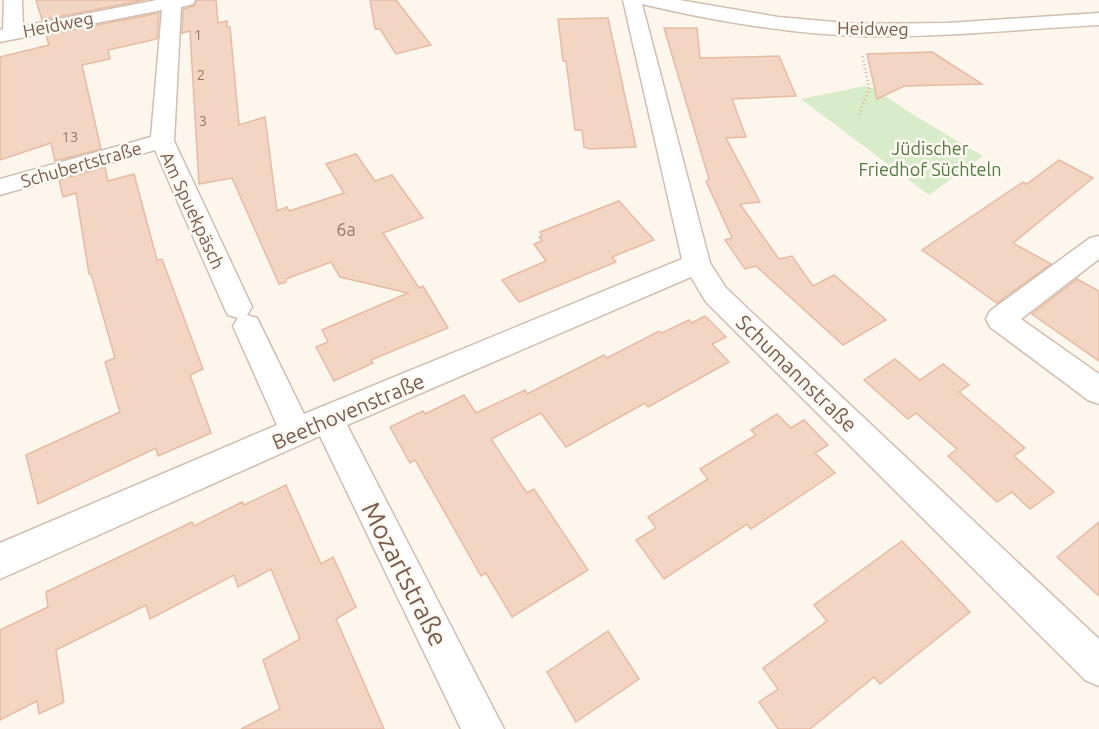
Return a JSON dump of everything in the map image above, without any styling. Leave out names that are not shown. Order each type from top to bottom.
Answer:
[{"type":"street","points":[[7,34],[13,0]]},
{"type":"street","name":"Schumannstraße","points":[[632,0],[697,264],[716,295],[1099,666]]},
{"type":"street","name":"Heidweg","points":[[648,0],[788,23],[856,30],[1099,19]]},
{"type":"street","name":"Heidweg","points":[[7,34],[179,1]]},
{"type":"street","name":"Am Spuekpäsch","points":[[179,1],[162,141],[242,317],[312,425]]},
{"type":"street","name":"Schubertstraße","points":[[0,188],[58,169],[162,141]]},
{"type":"street","points":[[1099,245],[1000,319],[1099,391]]},
{"type":"street","name":"Beethovenstraße","points":[[0,561],[312,425],[697,264]]},
{"type":"street","name":"Mozartstraße","points":[[312,425],[483,729]]},
{"type":"path","points":[[859,115],[869,88],[868,82]]},
{"type":"green space","name":"Jüdischer Friedhof Süchteln","points":[[865,86],[875,89],[983,156],[929,195],[801,99]]},
{"type":"building","points":[[36,0],[145,0],[42,20]]},
{"type":"building","points":[[197,0],[216,0],[218,23],[227,21],[227,27],[230,27],[239,125],[265,117],[277,211],[287,207],[289,211],[344,193],[326,164],[356,154],[375,181],[392,175],[423,218],[383,233],[419,288],[423,286],[448,328],[371,360],[373,363],[334,381],[316,347],[328,342],[322,330],[408,293],[340,277],[331,262],[286,279],[286,282],[279,284],[232,178],[199,184],[190,31],[182,33],[183,9],[194,6]]},
{"type":"building","points":[[370,0],[396,0],[431,45],[396,54],[380,29],[375,29]]},
{"type":"building","points":[[159,13],[157,39],[108,50],[110,59],[82,65],[101,149],[55,161],[51,143],[0,160],[0,57],[49,45],[46,35]]},
{"type":"building","points":[[608,18],[636,147],[589,149],[584,147],[582,130],[575,130],[558,19]]},
{"type":"building","points":[[664,28],[697,28],[700,58],[779,56],[796,96],[732,99],[746,137],[726,138],[760,202],[740,204],[779,259],[792,256],[813,286],[834,275],[886,320],[843,345],[756,266],[745,269],[725,240],[732,238],[706,181],[709,179]]},
{"type":"building","points":[[932,52],[982,84],[904,86],[877,99],[867,54]]},
{"type":"building","points":[[1059,160],[1093,178],[1013,243],[1051,264],[997,303],[922,250],[1023,182],[1027,184]]},
{"type":"building","points":[[105,167],[108,181],[134,174],[157,260],[162,259],[203,369],[190,375],[211,433],[158,456],[156,448],[38,504],[26,455],[120,412],[105,362],[115,358],[91,274],[89,274],[76,193],[63,197],[59,180]]},
{"type":"building","points":[[619,201],[654,240],[612,257],[616,262],[519,302],[502,280],[546,261],[534,244],[542,241],[539,237],[542,236],[540,232]]},
{"type":"building","points":[[1077,279],[1099,291],[1099,361],[1032,314]]},
{"type":"building","points":[[705,316],[726,337],[712,344],[729,362],[648,407],[645,403],[566,447],[541,413],[491,439],[527,493],[534,489],[588,570],[512,617],[486,573],[481,576],[415,460],[410,463],[390,427],[423,411],[425,414],[464,395],[476,413],[525,390],[527,394],[604,355],[607,358],[659,331],[662,333],[689,320],[692,323]]},
{"type":"building","points":[[895,359],[920,380],[943,364],[969,385],[959,392],[1025,448],[1014,456],[1054,492],[1030,509],[1012,492],[997,502],[948,456],[957,449],[916,413],[908,419],[864,380]]},
{"type":"building","points":[[777,414],[791,428],[804,420],[828,445],[815,453],[835,473],[751,529],[747,524],[664,579],[636,540],[656,528],[648,517],[708,479],[700,469],[756,435],[751,430]]},
{"type":"building","points":[[286,485],[321,564],[333,557],[356,607],[336,619],[384,729],[241,729],[280,709],[263,660],[300,639],[271,569],[238,587],[234,575],[150,619],[146,605],[56,650],[64,702],[39,714],[37,701],[0,720],[0,630],[48,607],[46,592],[192,522],[194,526],[242,502],[244,505]]},
{"type":"building","points":[[1099,522],[1099,596],[1057,557]]},
{"type":"building","points":[[902,541],[970,612],[880,684],[874,677],[810,729],[778,729],[759,702],[778,689],[763,668],[827,621],[814,605]]},
{"type":"building","points":[[608,631],[639,679],[576,722],[547,672]]}]
